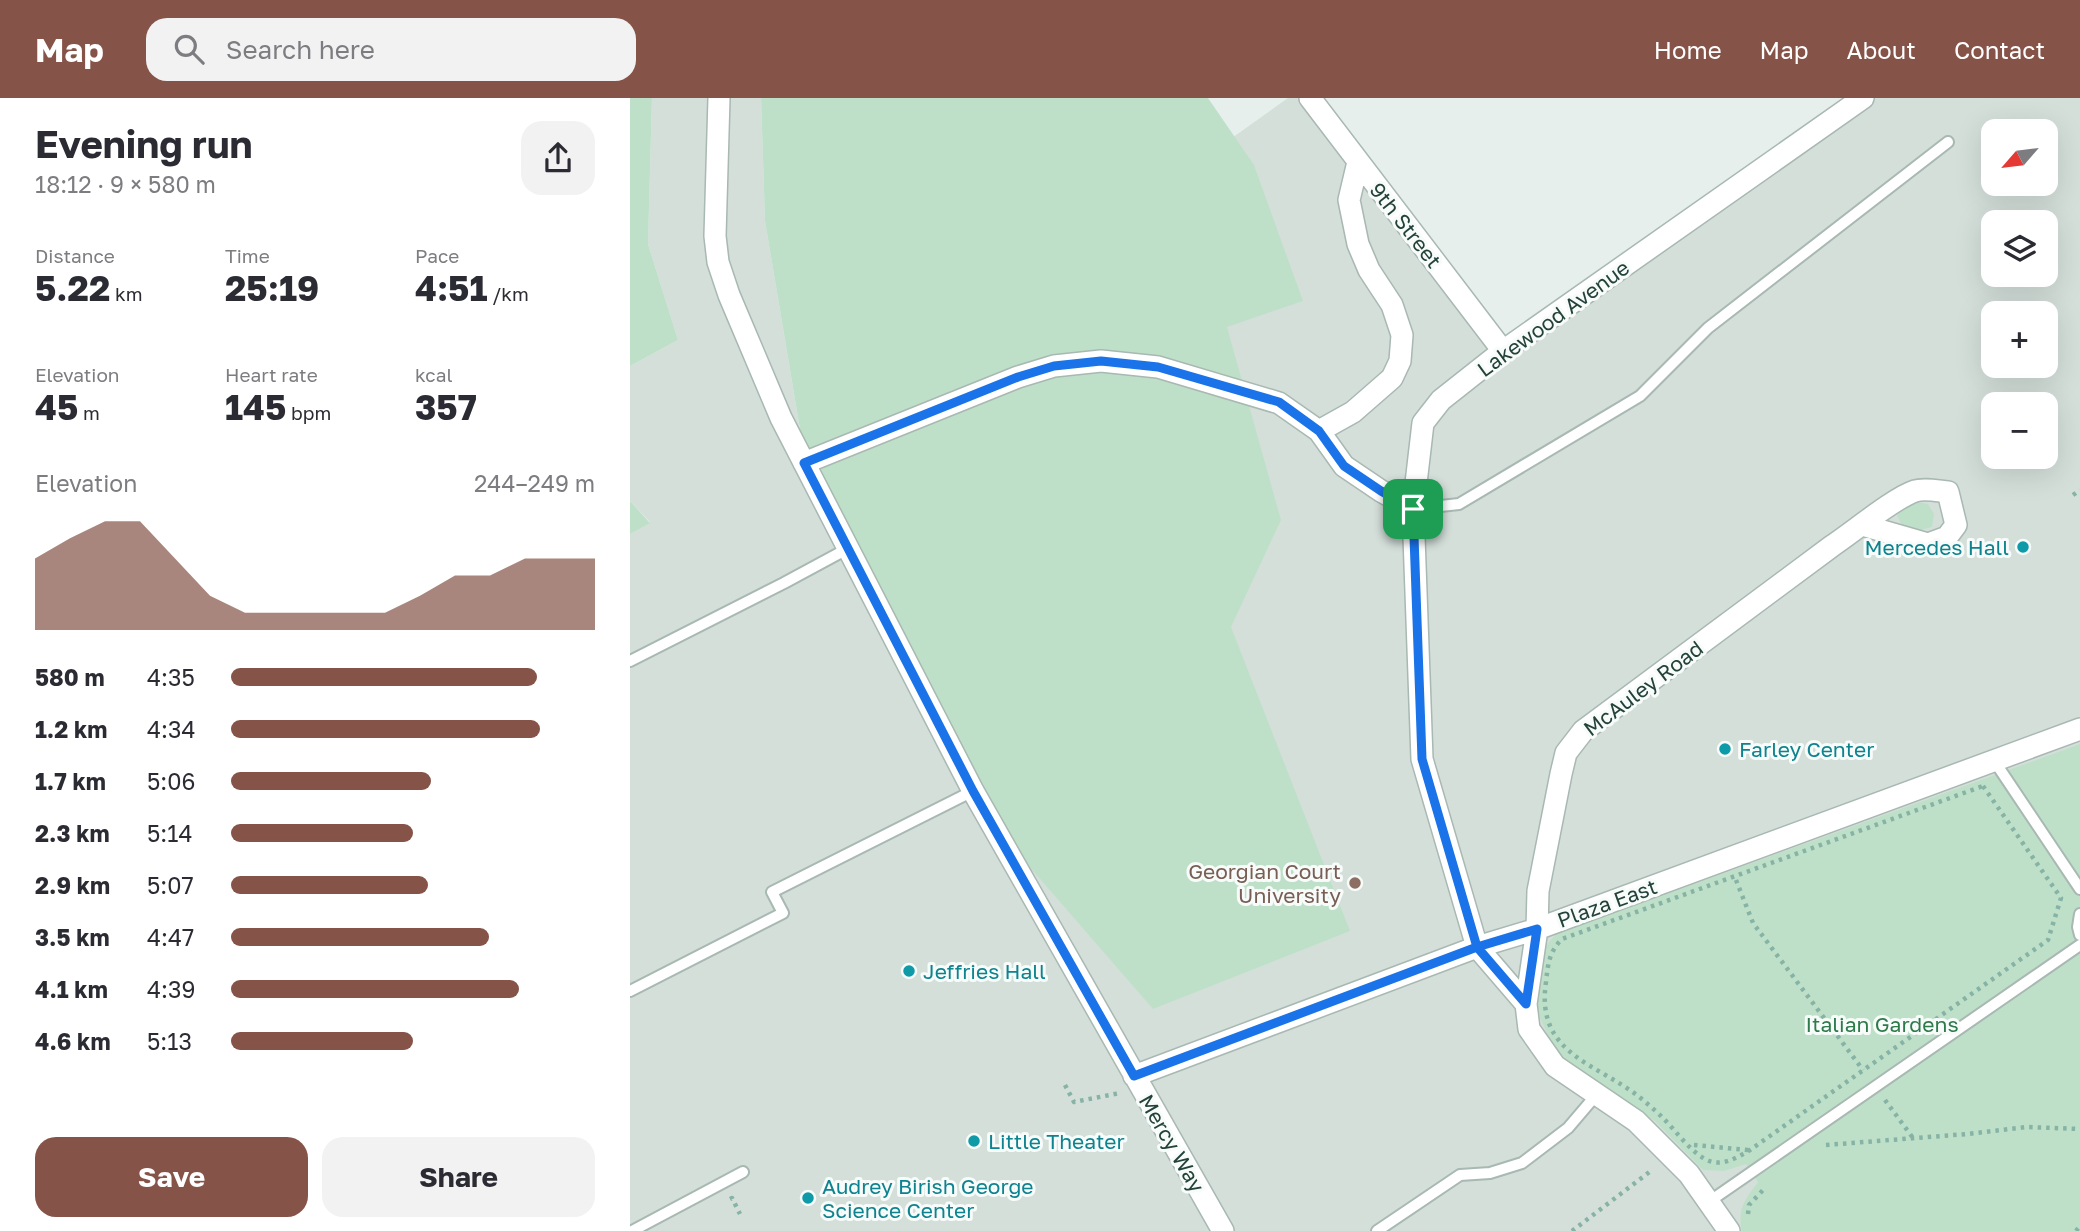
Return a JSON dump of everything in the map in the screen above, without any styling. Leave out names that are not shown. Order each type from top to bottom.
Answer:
[{"type":"street","name":"Mercy Way","points":[[719,98],[716,208],[718,262],[755,357],[847,549],[973,791],[1223,1231]]},
{"type":"street","name":"9th Street","points":[[1310,98],[1503,351]]},
{"type":"street","name":"Lakewood Avenue","points":[[1477,947],[1422,759],[1413,509],[1423,423],[1441,400],[1503,351],[1863,98]]},
{"type":"street","points":[[1319,431],[1353,412],[1392,378],[1400,362],[1402,335],[1392,305],[1369,270],[1358,244],[1349,200],[1358,162]]},
{"type":"street","points":[[804,463],[1018,377],[1054,366],[1101,361],[1158,367],[1279,402],[1319,431],[1344,466],[1413,509]]},
{"type":"street","name":"McAuley Road","points":[[1526,1004],[1537,929],[1538,891],[1566,752],[1583,731],[1862,525]]},
{"type":"street","name":"Plaza East","points":[[1134,1076],[1477,947],[1731,867],[1993,760],[2080,729]]},
{"type":"street","points":[[1477,947],[1526,1004],[1530,1029],[1555,1066],[1636,1121],[1679,1164],[1710,1201],[1729,1231]]},
{"type":"lane","points":[[1413,509],[1460,504],[1640,396],[1708,327],[1948,142]]},
{"type":"lane","points":[[630,661],[847,549]]},
{"type":"lane","points":[[1993,760],[2080,889]]},
{"type":"lane","points":[[630,991],[783,913],[772,892],[973,791]]},
{"type":"lane","points":[[2080,914],[2080,935]]},
{"type":"lane","points":[[1710,1201],[2080,945]]},
{"type":"lane","points":[[1377,1231],[1460,1175],[1490,1173],[1522,1163],[1568,1128],[1597,1094]]},
{"type":"lane","points":[[632,1231],[743,1171]]},
{"type":"path","points":[[2073,495],[2080,490]]},
{"type":"path","points":[[1983,786],[2061,898],[2048,940],[1750,1150],[1721,1163],[1706,1160],[1629,1089],[1569,1054],[1552,1030],[1544,1003],[1549,956],[1562,939],[1731,867],[1983,786]]},
{"type":"path","points":[[1731,867],[1753,923],[1913,1138]]},
{"type":"path","points":[[2076,1231],[2080,1226]]},
{"type":"shaded area","name":"Georgian Court University","points":[[652,98],[761,98],[765,221],[801,435],[1025,285],[1288,98],[1322,98],[1503,351],[1852,98],[2080,98],[2080,1231],[630,1231],[630,534],[650,522],[630,501],[630,366],[678,340],[648,244]]},
{"type":"green space","points":[[630,98],[652,98],[648,244],[678,340],[630,366]]},
{"type":"green space","points":[[761,98],[1208,98],[1254,165],[1303,301],[1227,327],[1281,520],[1231,627],[1350,931],[1153,1009],[975,804],[801,435],[765,221]]},
{"type":"green space","points":[[630,501],[650,523],[630,534]]},
{"type":"green space","points":[[1918,502],[1928,504],[1934,514],[1932,527],[1921,530],[1902,526],[1897,515]]},
{"type":"green space","name":"Italian Gardens","points":[[2080,744],[2080,1231],[1742,1231],[1743,1205],[1758,1182],[1746,1164],[1724,1171],[1703,1170],[1655,1121],[1564,1059],[1554,1049],[1540,1018],[1535,991],[1542,950],[1556,934]]},
{"type":"place","name":"Mercedes Hall","points":[[2023,547]]},
{"type":"place","name":"Farley Center","points":[[1725,749]]},
{"type":"place","name":"Georgian Court University","points":[[1355,883]]},
{"type":"place","name":"Jeffries Hall","points":[[909,971]]},
{"type":"place","name":"Little Theater","points":[[974,1141]]},
{"type":"place","name":"Audrey Birish George Science Center","points":[[808,1198]]},
{"type":"route","points":[[1413,509],[1344,466],[1319,431],[1279,402],[1158,367],[1101,361],[1054,366],[1018,377],[804,463],[973,791],[1134,1076],[1477,947],[1526,1004],[1537,929],[1477,947],[1422,759],[1413,509]]}]
